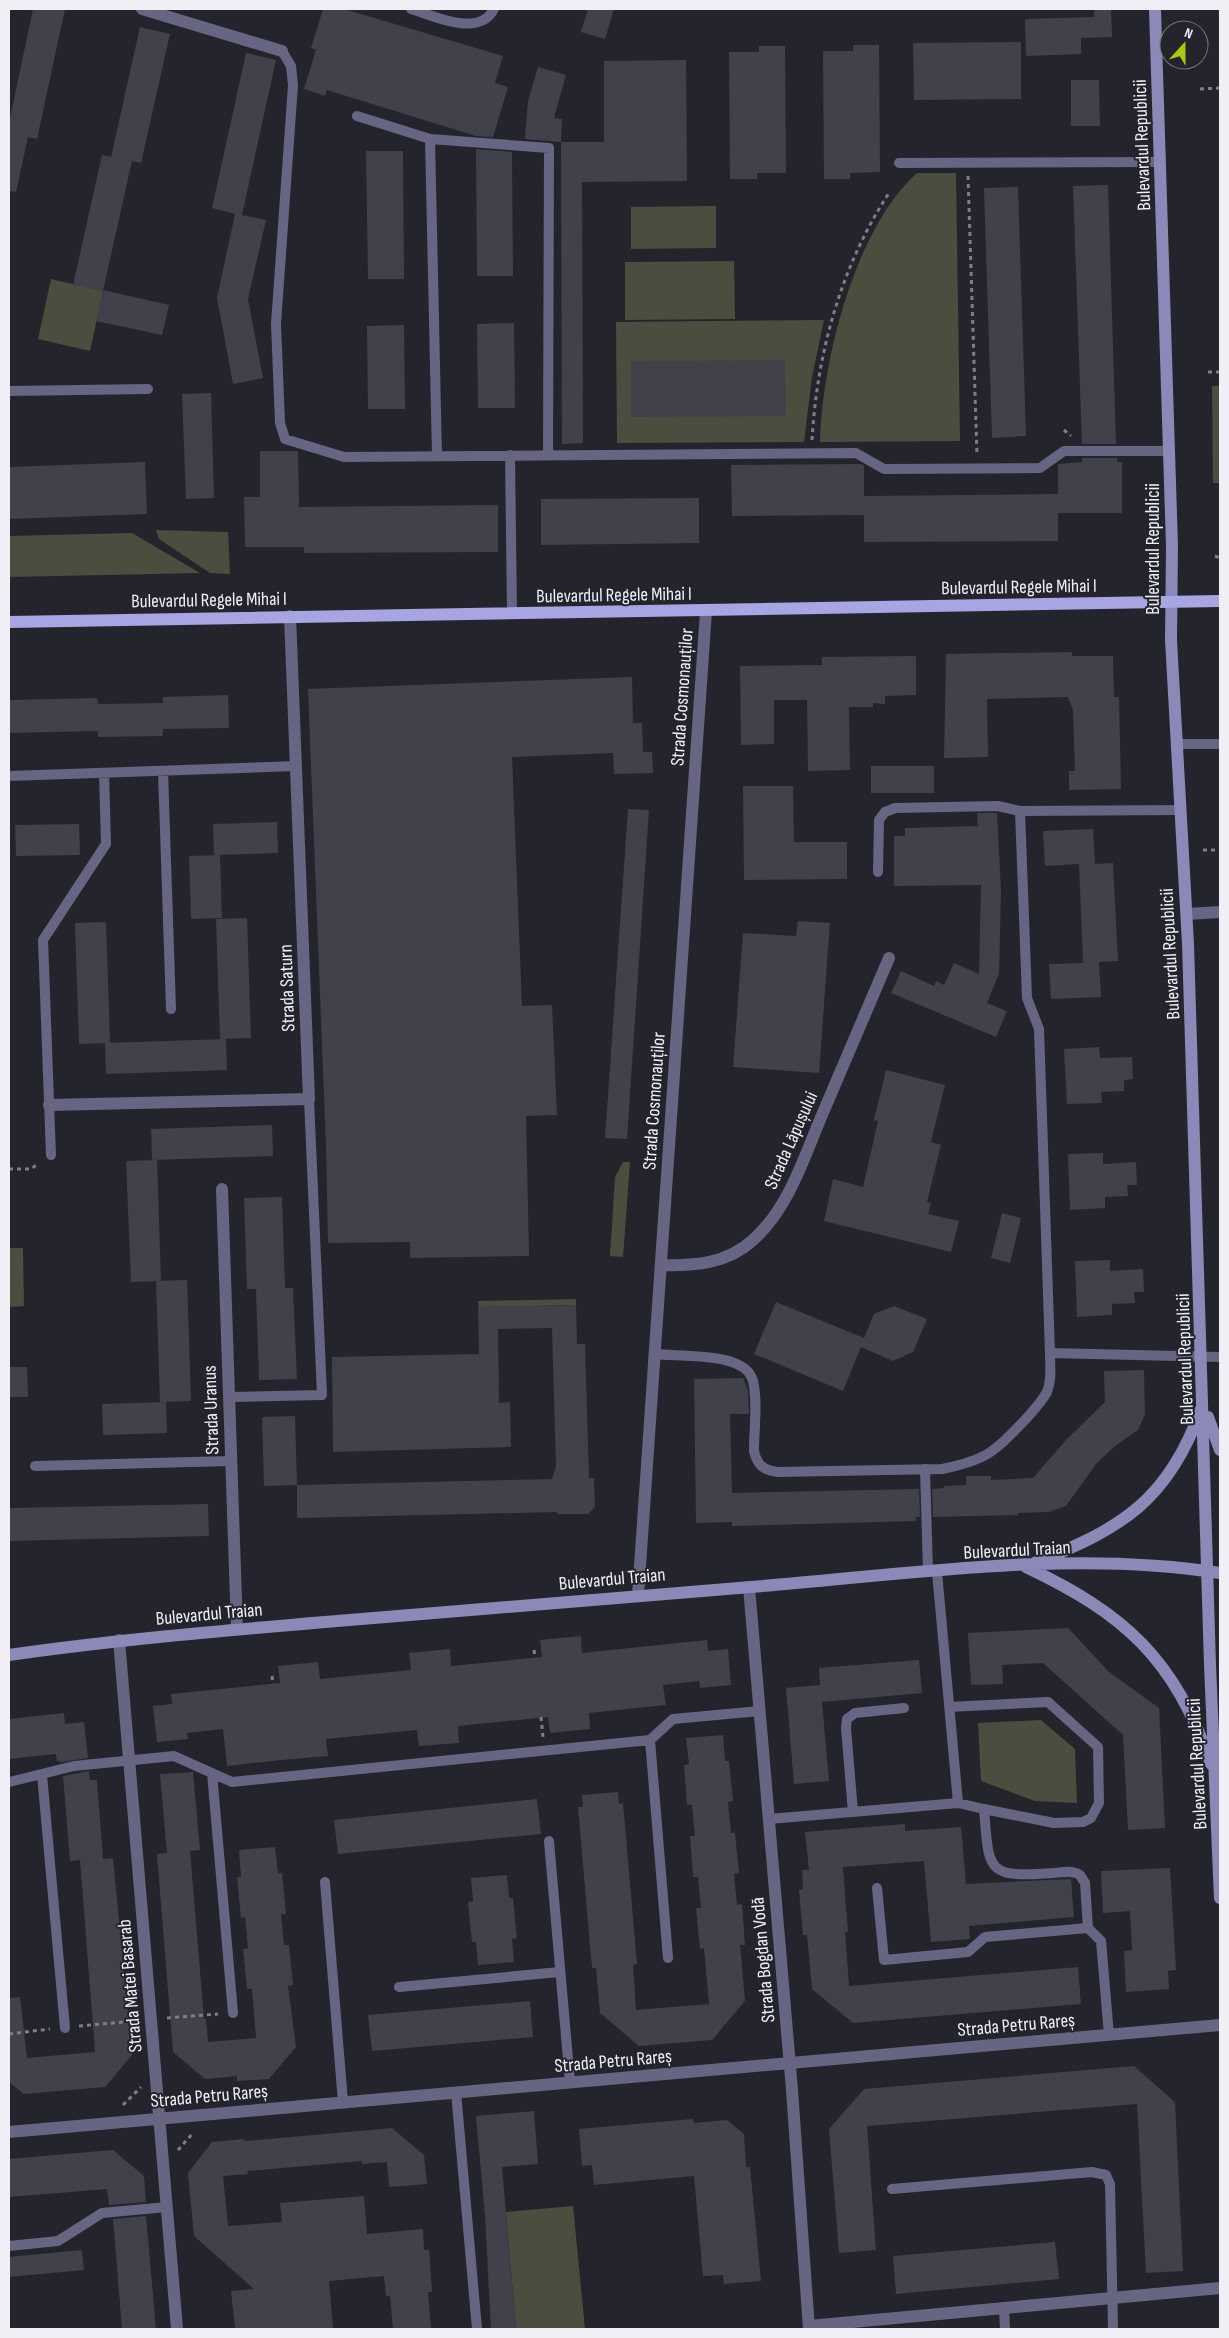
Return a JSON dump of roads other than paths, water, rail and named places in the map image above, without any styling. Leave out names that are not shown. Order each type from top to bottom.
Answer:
[{"type":"main road","name":"Bulevardul Regele Mihai I","points":[[9,622],[1220,601]]},
{"type":"street","points":[[142,9],[282,51]]},
{"type":"street","name":"Bulevardul Republicii","points":[[1155,9],[1172,546],[1171,602],[1187,914],[1204,1402],[1214,1572],[1216,1778],[1220,1898]]},
{"type":"street","name":"Strada Cosmonauților","points":[[638,1595],[706,611]]},
{"type":"street","name":"Strada Saturn","points":[[290,616],[309,1099]]},
{"type":"street","points":[[1187,914],[1220,912]]},
{"type":"street","name":"Strada Lăpușului","points":[[661,1265],[702,1265],[721,1259],[752,1242],[763,1230],[789,1192],[889,958]]},
{"type":"street","points":[[50,1105],[309,1099]]},
{"type":"street","name":"Strada Uranus","points":[[222,1189],[236,1629]]},
{"type":"street","points":[[1204,1402],[1220,1450]]},
{"type":"street","points":[[1024,1566],[1087,1541],[1145,1504],[1164,1481],[1180,1456],[1194,1430],[1204,1402]]},
{"type":"street","name":"Bulevardul Traian","points":[[9,1655],[119,1640],[236,1629],[932,1572],[1024,1566],[1131,1565],[1214,1572]]},
{"type":"street","points":[[1024,1566],[1086,1598],[1142,1642],[1166,1670],[1186,1702],[1216,1778]]},
{"type":"street","name":"Strada Bogdan Vodă","points":[[749,1587],[790,2063],[809,2328]]},
{"type":"street","name":"Strada Matei Basarab","points":[[119,1640],[177,2329]]},
{"type":"street","points":[[1216,1778],[1220,1749]]},
{"type":"street","name":"Strada Petru Rareș","points":[[9,2132],[1220,2025]]},
{"type":"street","points":[[809,2328],[1220,2288]]},
{"type":"lane","points":[[411,9],[470,24],[483,21],[494,9]]},
{"type":"lane","points":[[282,51],[291,66],[293,85],[276,324],[280,423],[285,439],[344,457],[856,453],[884,469],[1040,468],[1064,451],[1169,451]]},
{"type":"lane","points":[[357,116],[430,139],[549,148],[548,455]]},
{"type":"lane","points":[[430,139],[437,456]]},
{"type":"lane","points":[[899,164],[1160,162]]},
{"type":"lane","points":[[9,391],[148,389]]},
{"type":"lane","points":[[510,455],[512,614]]},
{"type":"lane","points":[[1177,744],[1220,744]]},
{"type":"lane","points":[[9,776],[296,766]]},
{"type":"lane","points":[[163,771],[171,1009]]},
{"type":"lane","points":[[51,1155],[43,940],[106,844],[104,773]]},
{"type":"lane","points":[[878,872],[877,831],[879,820],[885,812],[895,808],[998,806],[1020,811],[1181,810]]},
{"type":"lane","points":[[655,1354],[725,1360],[743,1366],[749,1372],[754,1390],[755,1456],[762,1468],[769,1471],[925,1469],[961,1465],[997,1450],[1039,1405],[1047,1390],[1051,1375],[1039,1029],[1027,998],[1020,811]]},
{"type":"lane","points":[[229,1397],[322,1395],[309,1099]]},
{"type":"lane","points":[[1050,1353],[1202,1355],[1220,1357]]},
{"type":"lane","points":[[34,1466],[231,1461]]},
{"type":"lane","points":[[925,1469],[932,1572],[949,1707],[958,1803]]},
{"type":"lane","points":[[769,1819],[958,1803],[1054,1823],[1083,1822],[1091,1818],[1100,1803],[1098,1747],[1048,1702],[949,1707]]},
{"type":"lane","points":[[853,1812],[846,1728],[847,1719],[855,1713],[904,1708]]},
{"type":"lane","points":[[9,1782],[74,1766],[174,1756],[232,1782],[650,1740],[673,1720],[760,1711]]},
{"type":"lane","points":[[650,1740],[668,1958]]},
{"type":"lane","points":[[212,1773],[233,2013]]},
{"type":"lane","points":[[42,1774],[65,2028]]},
{"type":"lane","points":[[984,1809],[987,1850],[990,1860],[996,1868],[1016,1876],[1071,1872],[1080,1875],[1085,1883],[1088,1928],[1101,1941],[1109,2035]]},
{"type":"lane","points":[[549,1840],[570,2082]]},
{"type":"lane","points":[[325,1882],[343,2102]]},
{"type":"lane","points":[[877,1888],[884,1960],[968,1952],[985,1937],[1088,1928]]},
{"type":"lane","points":[[399,1987],[560,1972]]},
{"type":"lane","points":[[456,2092],[477,2329]]},
{"type":"lane","points":[[892,2190],[1092,2172],[1106,2175],[1110,2184],[1113,2329]]},
{"type":"lane","points":[[9,2246],[58,2241],[102,2213],[167,2207]]},
{"type":"lane","points":[[1004,2308],[1005,2329]]}]
